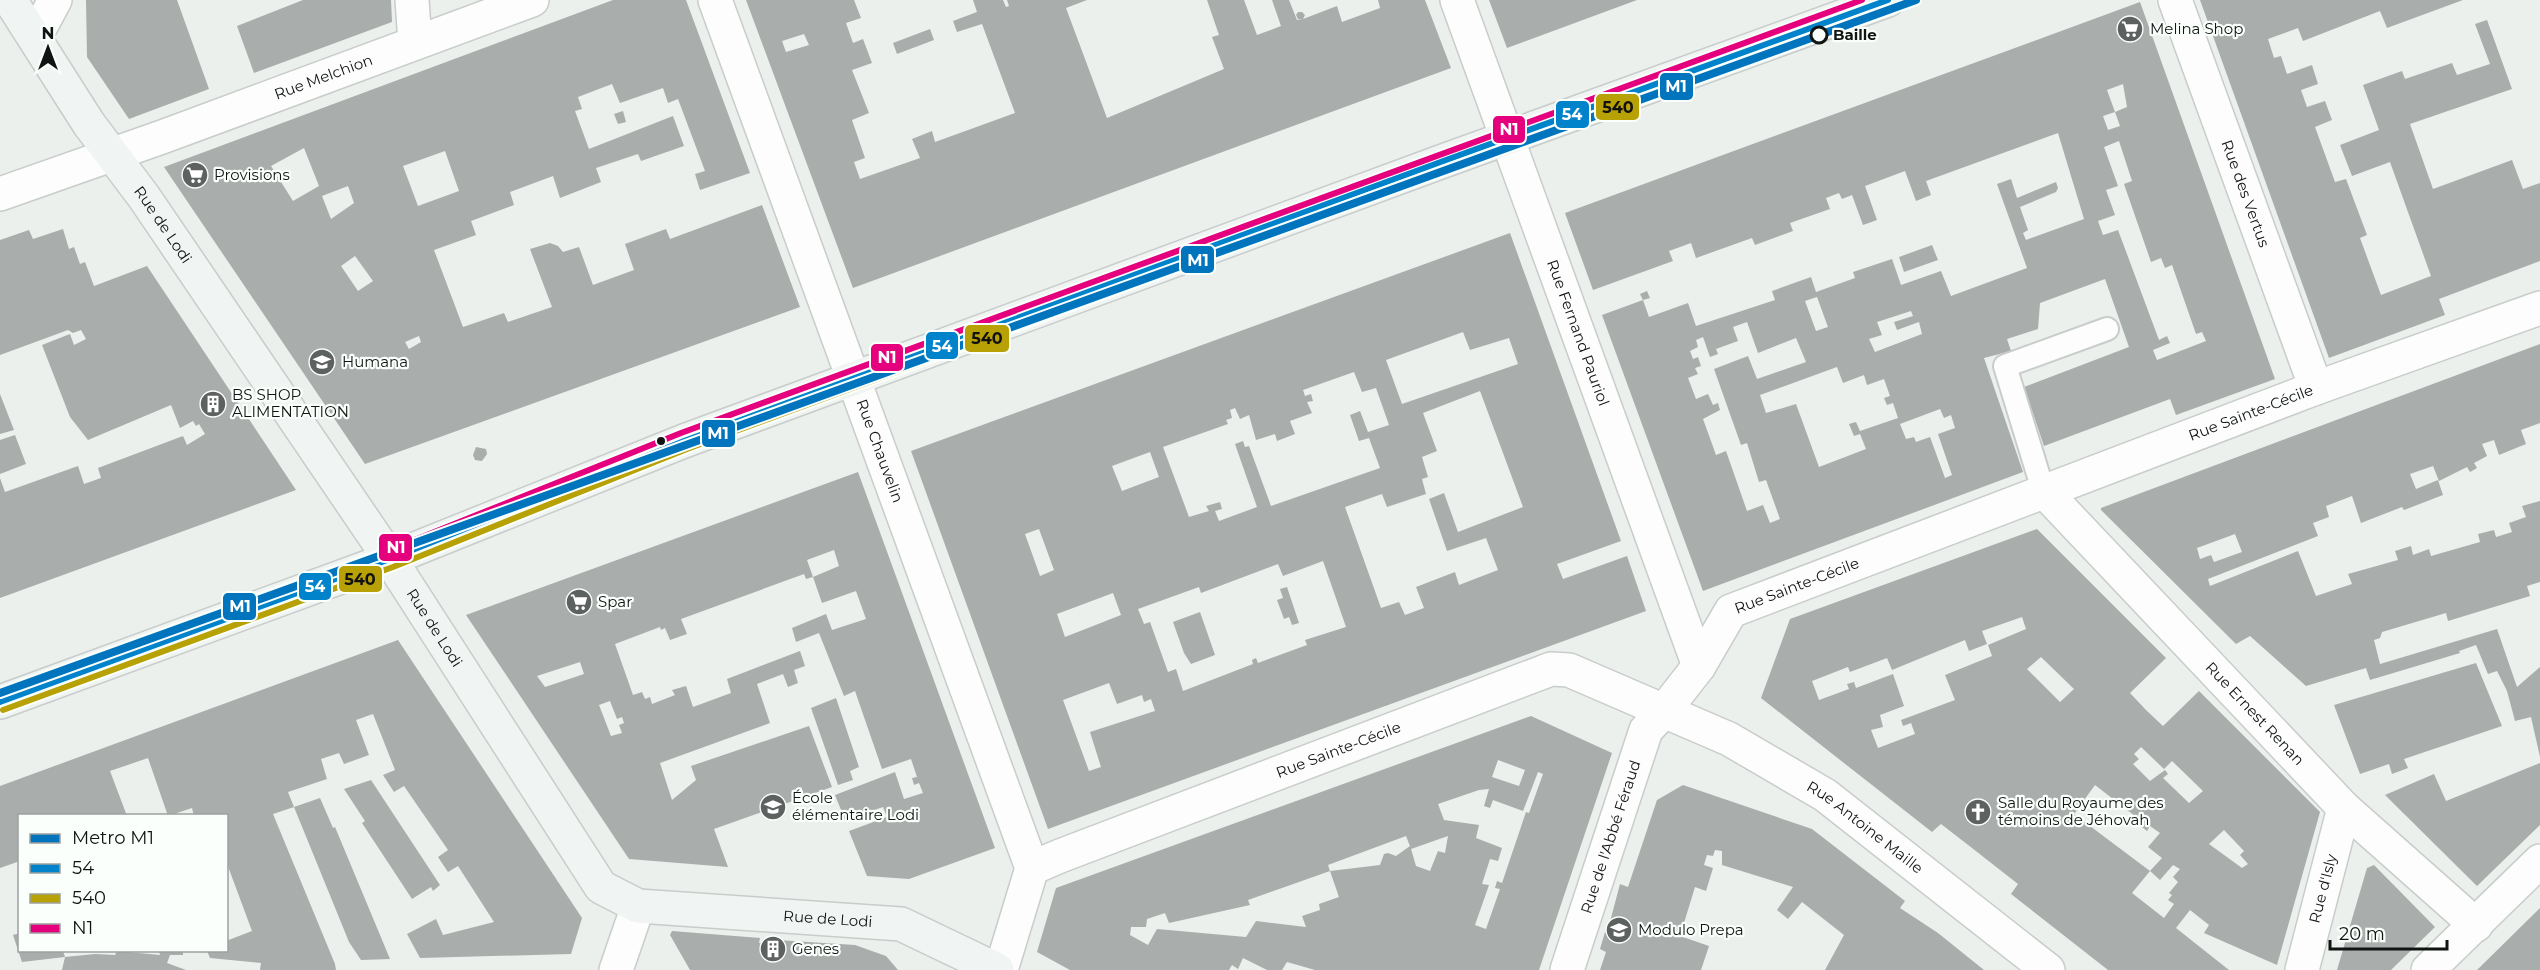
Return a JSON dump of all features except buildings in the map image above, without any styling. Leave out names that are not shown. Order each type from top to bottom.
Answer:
[{"type":"main road","name":"Rue de Lodi","points":[[10,0],[89,124],[144,197],[390,559],[601,887],[638,906],[900,924],[999,970]]},
{"type":"main road","points":[[0,702],[390,559],[684,441],[1506,138],[1888,0]]},
{"type":"street","points":[[35,37],[55,0]]},
{"type":"street","points":[[412,0],[415,43]]},
{"type":"street","name":"Rue Melchion","points":[[0,194],[162,137],[532,0]]},
{"type":"street","name":"Rue Chauvelin","points":[[716,0],[1032,868]]},
{"type":"street","name":"Rue Fernand Pauriol","points":[[1457,0],[1699,666]]},
{"type":"street","name":"Rue des Vertus","points":[[2175,0],[2316,388]]},
{"type":"street","name":"Rue Sainte-Cécile","points":[[1032,868],[1551,669],[1569,670],[1664,711],[1699,666],[1731,611],[2043,490],[2316,388],[2540,308]]},
{"type":"street","name":"Rue Ernest Renan","points":[[2043,490],[2344,808],[2476,925]]},
{"type":"street","name":"Rue de l'Abbé Féraud","points":[[1567,970],[1646,730],[1664,711]]},
{"type":"street","name":"Rue Antoine Maille","points":[[1664,711],[1729,739],[1825,795],[2048,970]]},
{"type":"street","name":"Rue d'Isly","points":[[2302,970],[2344,808]]},
{"type":"street","points":[[2428,970],[2540,861]]},
{"type":"street","points":[[999,970],[1032,868]]},
{"type":"street","points":[[616,970],[638,906]]},
{"type":"lane","points":[[2043,490],[2005,366],[2107,329]]},
{"type":"metro line","name":"M1","points":[[0,693],[1916,0]]},
{"type":"transit line","name":"N1","points":[[0,692],[387,551],[681,433],[1862,0]]},
{"type":"transit line","name":"54","points":[[0,702],[390,559],[684,441],[1888,0]]},
{"type":"transit line","name":"540","points":[[3,710],[393,567],[687,449],[1891,8]]},
{"type":"place","name":"Melina Shop","points":[[2130,29]]},
{"type":"place","name":"Baille","points":[[1819,35]]},
{"type":"place","name":"Provisions","points":[[195,175]]},
{"type":"place","name":"Humana","points":[[322,362]]},
{"type":"place","name":"BS SHOP ALIMENTATION","points":[[213,404]]},
{"type":"place","name":"Spar","points":[[579,602]]},
{"type":"place","name":"École élémentaire Lodi","points":[[773,807]]},
{"type":"place","name":"Salle du Royaume des témoins de Jéhovah","points":[[1978,812]]},
{"type":"place","name":"Modulo Prepa","points":[[1619,930]]},
{"type":"place","name":"Genes","points":[[773,949]]}]
